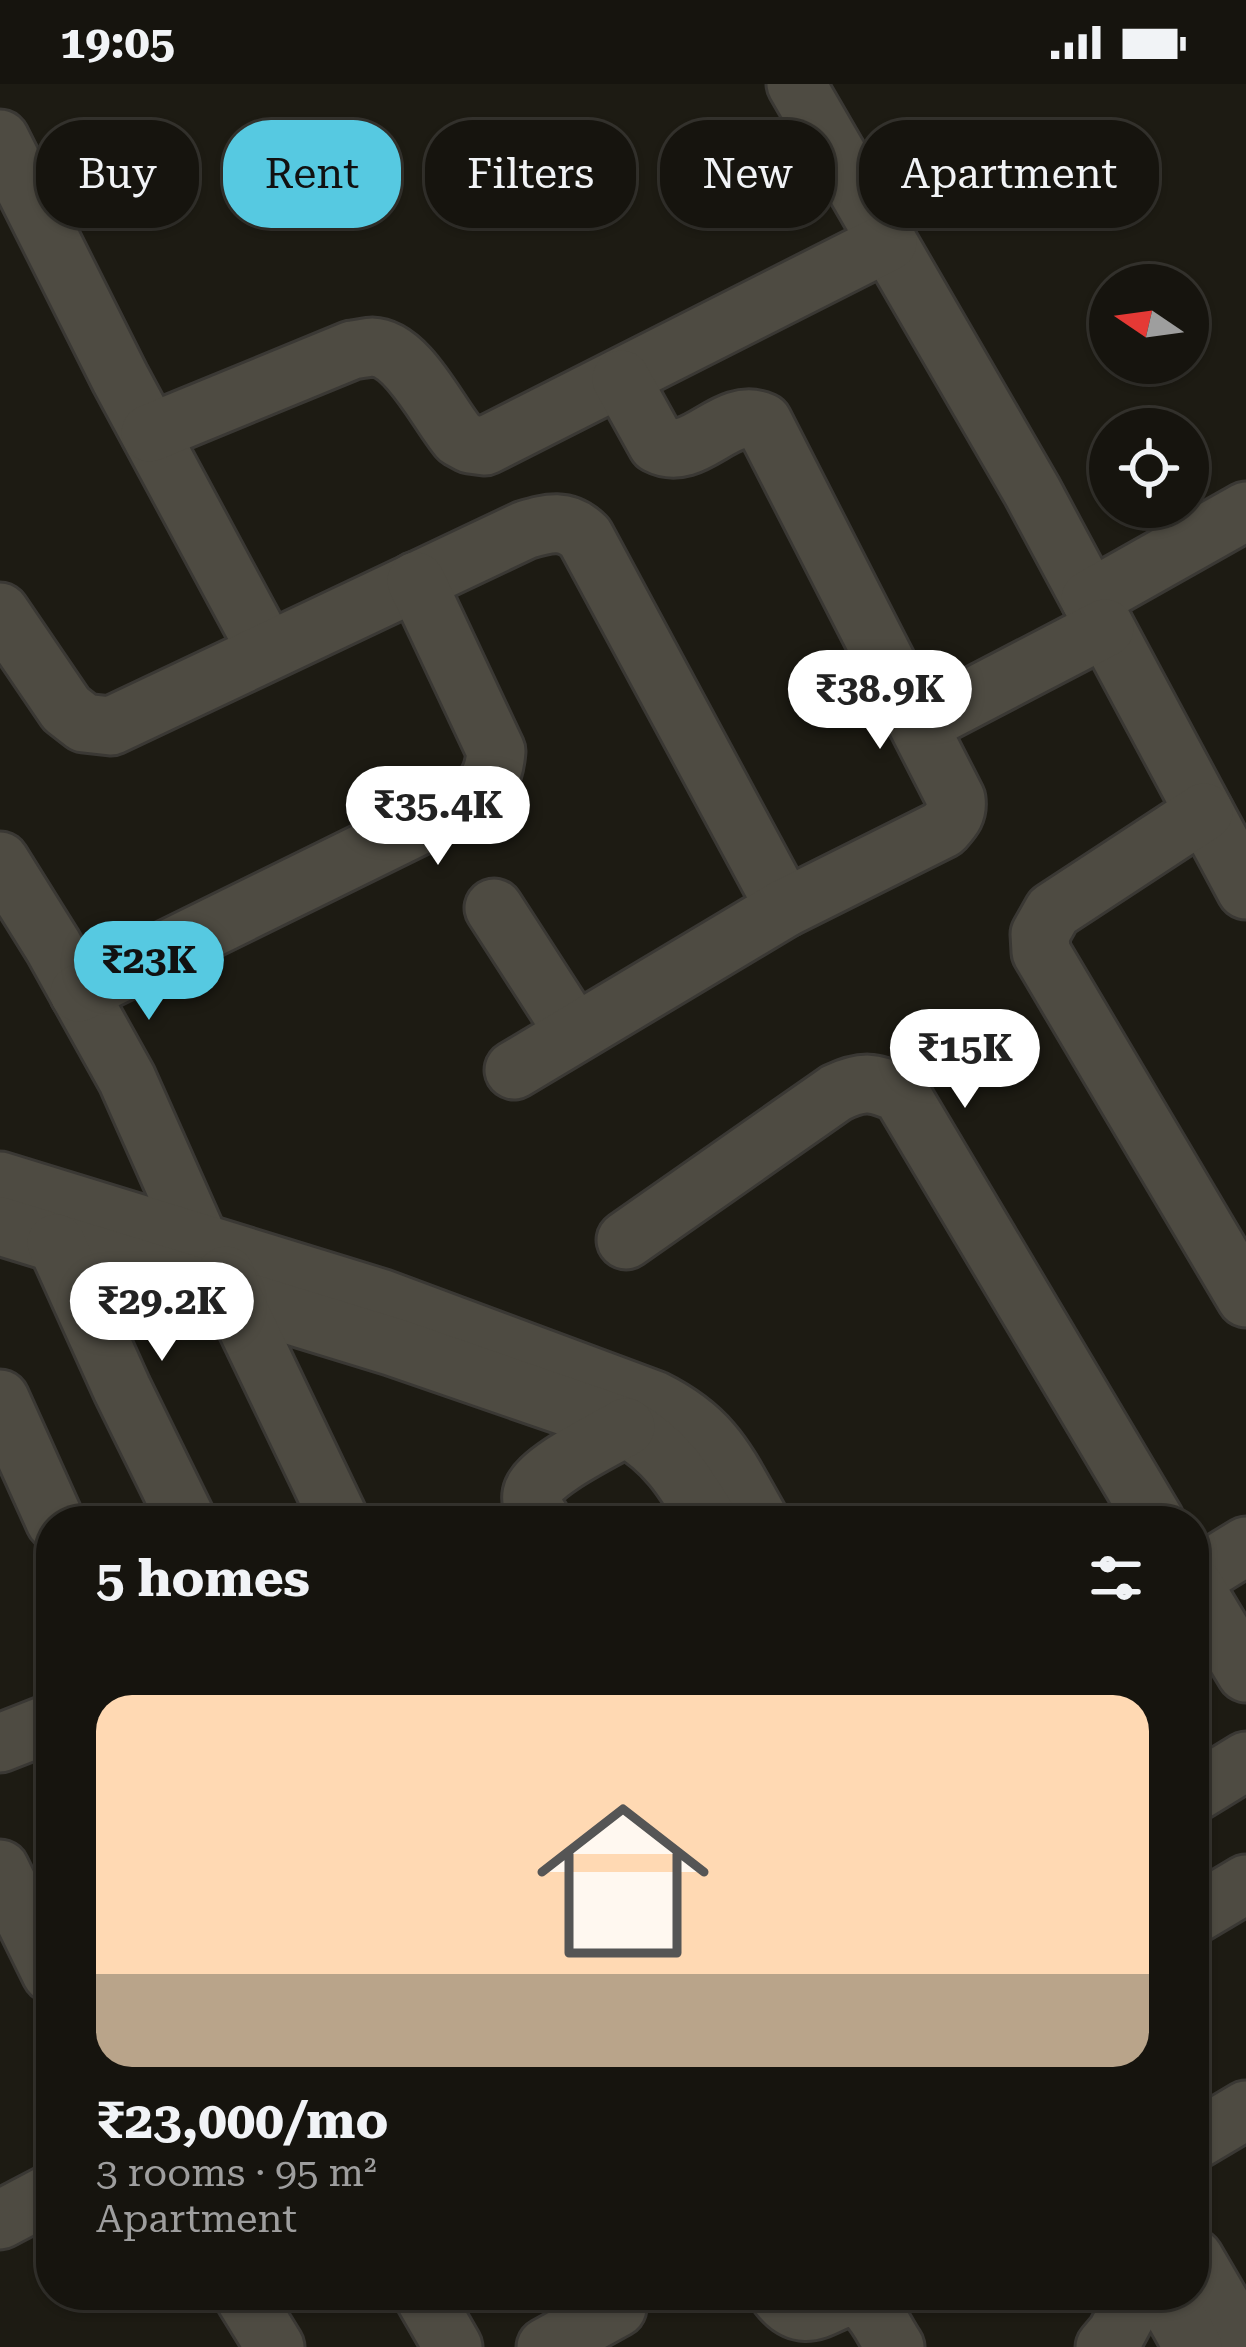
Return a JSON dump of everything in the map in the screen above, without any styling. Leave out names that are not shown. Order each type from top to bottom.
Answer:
[{"type":"street","points":[[797,84],[1032,490],[1246,890]]},
{"type":"street","points":[[0,139],[267,651]]},
{"type":"street","points":[[150,434],[371,346],[404,361],[459,438],[484,446],[888,242]]},
{"type":"street","points":[[514,1070],[785,908],[943,829],[957,808],[763,422],[742,418],[681,448],[668,449],[657,444],[621,379]]},
{"type":"street","points":[[919,725],[1097,614],[1246,511]]},
{"type":"street","points":[[0,612],[66,709],[84,723],[111,726],[525,530],[555,522],[574,526],[585,537],[785,908]]},
{"type":"street","points":[[79,993],[467,802],[482,790],[494,772],[496,752],[416,581]]},
{"type":"street","points":[[1204,812],[1053,911],[1040,934],[1041,952],[1246,1298]]},
{"type":"street","points":[[0,861],[127,1079],[333,1506]]},
{"type":"street","points":[[494,908],[574,1032]]},
{"type":"street","points":[[626,1240],[836,1093],[856,1084],[879,1084],[901,1094],[1146,1506]]},
{"type":"street","points":[[0,1180],[221,1268],[394,1347],[626,1427],[671,1462],[699,1506]]},
{"type":"street","points":[[0,1226],[56,1243],[380,1298],[685,1415],[715,1444],[751,1506]]},
{"type":"street","points":[[56,1243],[180,1506]]},
{"type":"street","points":[[0,1399],[48,1506]]},
{"type":"street","points":[[534,1506],[533,1488],[547,1474],[626,1427]]},
{"type":"street","points":[[1209,1572],[1246,1546]]},
{"type":"street","points":[[1209,1608],[1246,1673]]},
{"type":"street","points":[[0,1743],[36,1729]]},
{"type":"street","points":[[1209,1783],[1246,1760]]},
{"type":"street","points":[[0,1869],[36,1942]]},
{"type":"street","points":[[1209,1906],[1246,1884]]},
{"type":"street","points":[[1209,2132],[1246,2110]]},
{"type":"street","points":[[0,2220],[36,2201]]},
{"type":"street","points":[[1209,2292],[1231,2341]]},
{"type":"street","points":[[252,2310],[275,2347]]},
{"type":"street","points":[[432,2310],[453,2347]]},
{"type":"street","points":[[870,2310],[895,2347]]},
{"type":"street","points":[[1105,2347],[1130,2310]]},
{"type":"street","points":[[1186,2310],[1231,2341]]},
{"type":"street","points":[[547,2347],[623,2316]]}]
